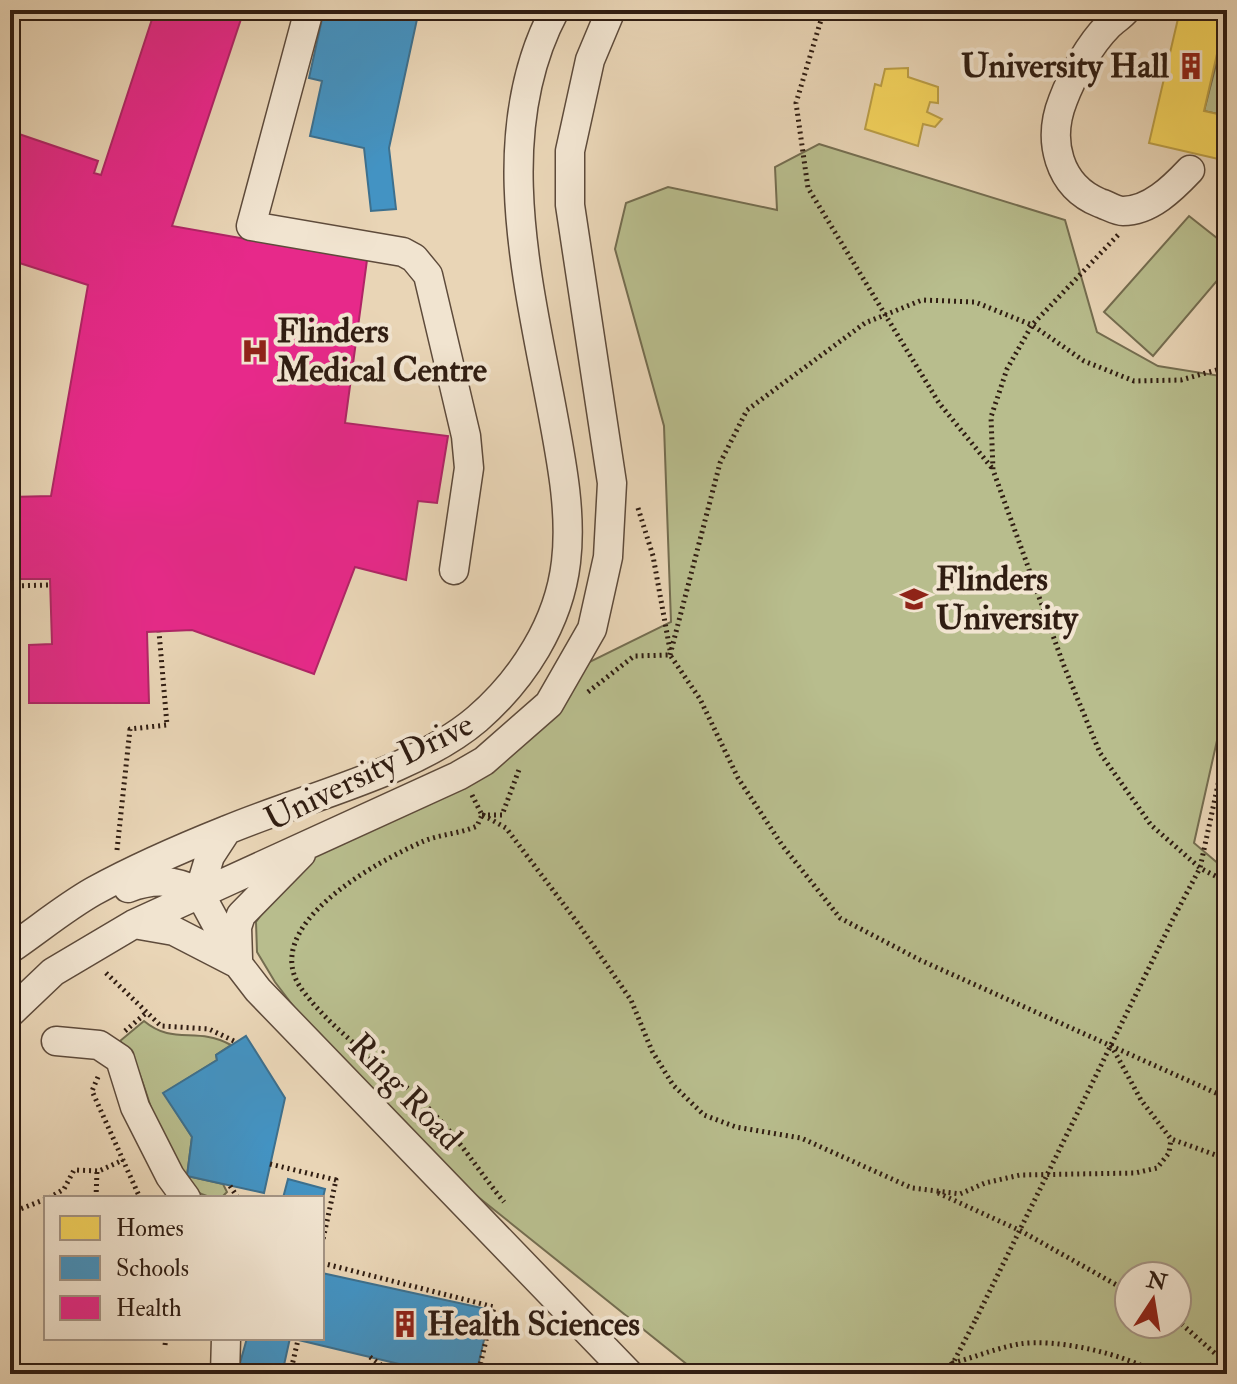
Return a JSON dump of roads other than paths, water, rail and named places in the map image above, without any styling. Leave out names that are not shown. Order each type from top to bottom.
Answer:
[{"type":"street","points":[[309,10],[251,226],[403,252],[414,258],[428,275],[466,436],[469,468],[454,570]]},
{"type":"street","name":"University Drive","points":[[10,950],[92,892],[227,830],[441,744],[499,699],[527,664],[547,628],[566,562],[567,526],[557,438],[524,253],[519,171],[523,108],[531,66],[555,10]]},
{"type":"street","name":"University Drive","points":[[10,1013],[53,972],[134,924],[458,776],[484,761],[549,704],[592,629],[608,557],[612,483],[570,205],[570,151],[590,60],[611,10]]},
{"type":"street","points":[[1126,10],[1107,27],[1062,101],[1056,134],[1058,161],[1069,182],[1093,200],[1122,212],[1149,204],[1173,189],[1190,170]]},
{"type":"street","points":[[10,950],[56,930],[129,887],[161,880],[180,883],[199,892],[210,856],[227,830]]},
{"type":"street","points":[[134,924],[174,931],[238,964],[237,927],[241,915],[310,845]]},
{"type":"street","name":"Ring Road","points":[[199,892],[238,964],[377,1116],[629,1374]]},
{"type":"street","points":[[56,1041],[99,1045],[120,1059],[135,1107],[170,1176],[185,1196]]},
{"type":"street","points":[[225,1374],[226,1340]]},
{"type":"place","name":"University Hall","points":[[1191,66]]},
{"type":"place","name":"Flinders Medical Centre","points":[[255,351]]},
{"type":"place","name":"Flinders University","points":[[914,599]]},
{"type":"place","name":"Health Sciences","points":[[405,1324]]}]
